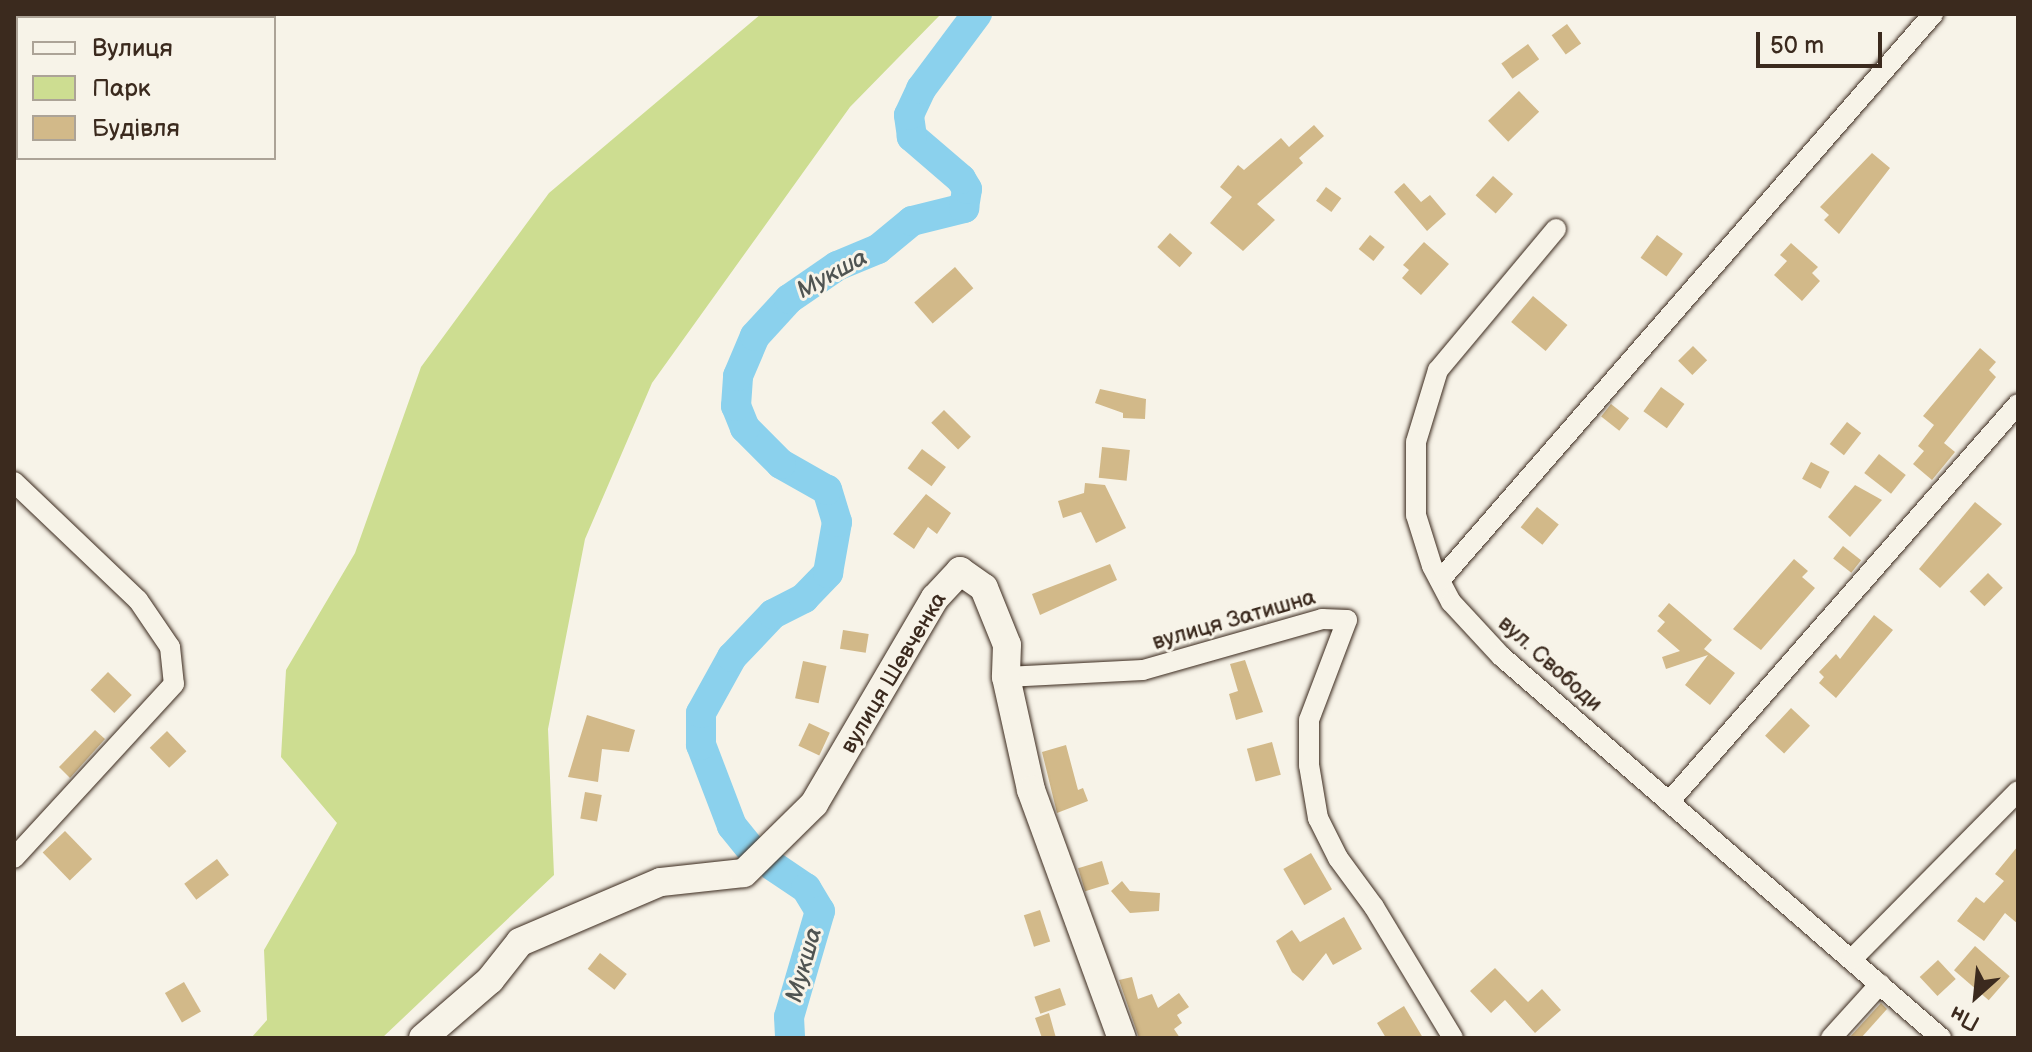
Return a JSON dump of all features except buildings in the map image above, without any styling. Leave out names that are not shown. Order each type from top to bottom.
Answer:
[{"type":"street","points":[[1440,580],[1933,14]]},
{"type":"street","name":"вул. Свободи","points":[[1556,229],[1438,370],[1416,442],[1416,515],[1440,580],[1451,602],[1501,656],[1941,1038]]},
{"type":"street","points":[[1669,802],[2018,404]]},
{"type":"street","points":[[14,482],[138,600],[170,647],[174,684],[14,858]]},
{"type":"street","name":"вулиця Шевченка","points":[[423,1038],[490,980],[520,942],[661,882],[744,873],[814,804],[935,598],[960,571],[984,588],[1007,645],[1006,677],[1031,790],[1122,1038]]},
{"type":"street","name":"вулиця Затишна","points":[[1006,677],[1143,670],[1322,619],[1347,620],[1309,720],[1309,765],[1318,818],[1338,858],[1374,907],[1453,1038]]},
{"type":"street","points":[[1852,959],[2018,791]]},
{"type":"street","points":[[1831,1038],[1880,984]]},
{"type":"green space","points":[[761,14],[941,14],[850,107],[652,383],[585,539],[548,729],[554,875],[382,1038],[251,1038],[267,1020],[264,950],[337,823],[281,757],[286,670],[355,553],[421,367],[549,193]]},
{"type":"waterway","name":"Мукша","points":[[749,847],[732,826],[701,745],[701,713],[732,657],[773,614],[804,598],[828,573],[837,522],[827,490],[781,464],[745,428],[736,406],[738,376],[755,336],[789,299],[837,266],[878,249],[912,221],[964,208],[967,189],[961,179],[912,137],[909,115],[921,89],[977,14]]},
{"type":"waterway","name":"Мукша","points":[[773,866],[806,888],[820,911],[789,1017],[790,1038]]}]
